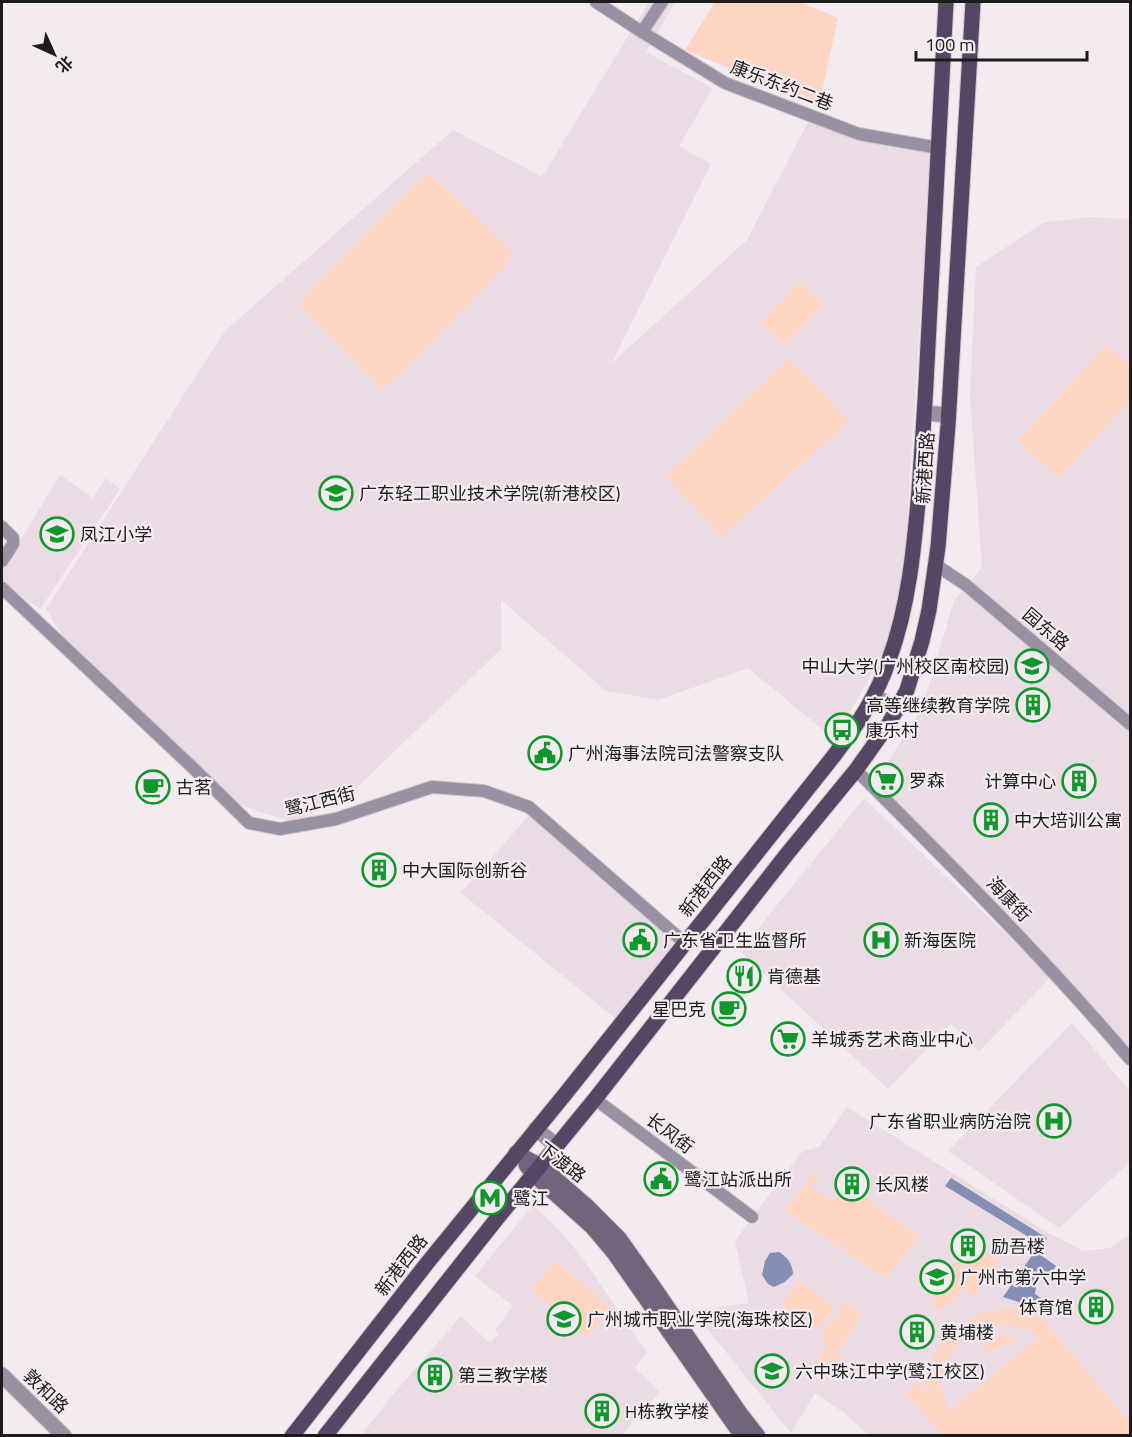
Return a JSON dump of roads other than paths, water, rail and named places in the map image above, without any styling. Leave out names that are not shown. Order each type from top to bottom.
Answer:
[{"type":"main road","name":"新港西路","points":[[292,1436],[474,1204],[536,1130],[838,751],[874,696],[896,640],[915,545],[925,413],[946,2]]},
{"type":"main road","name":"新港西路","points":[[325,1436],[856,770],[898,709],[907,690],[922,642],[936,565],[948,415],[973,2]]},
{"type":"main road","name":"下渡路","points":[[516,1153],[588,1207],[619,1238],[758,1436]]},
{"type":"main road","name":"下渡路","points":[[537,1170],[614,1253],[742,1436]]},
{"type":"main road","points":[[474,1204],[495,1221]]},
{"type":"street","name":"康乐东约二巷","points":[[596,2],[725,83],[859,134],[939,148]]},
{"type":"street","points":[[642,32],[662,2]]},
{"type":"street","name":"新港西路","points":[[925,413],[948,415]]},
{"type":"street","points":[[2,527],[13,538],[13,544],[2,561]]},
{"type":"street","name":"园东路","points":[[936,565],[966,585],[1131,724]]},
{"type":"street","name":"鹭江西街","points":[[2,588],[249,823],[280,830],[336,819],[432,786],[484,791],[529,807],[685,943]]},
{"type":"street","points":[[874,696],[898,709]]},
{"type":"street","name":"海康街","points":[[856,770],[1029,946],[1131,1059]]},
{"type":"street","name":"长风街","points":[[595,1099],[752,1217]]},
{"type":"street","points":[[536,1130],[557,1146]]},
{"type":"street","name":"敦和路","points":[[2,1375],[64,1436]]},
{"type":"water","points":[[951,1178],[1047,1238],[1042,1245],[945,1186]]},
{"type":"water","points":[[1035,1251],[1056,1266],[1047,1279],[1042,1277],[1037,1281],[1035,1294],[1041,1298],[1028,1305],[1003,1297]]},
{"type":"water","points":[[779,1252],[789,1261],[793,1274],[785,1282],[774,1287],[768,1284],[762,1275],[765,1261],[770,1253]]},
{"type":"place","name":"广东轻工职业技术学院(新港校区)","points":[[336,493]]},
{"type":"place","name":"凤江小学","points":[[57,534]]},
{"type":"place","name":"中山大学(广州校区南校园)","points":[[1032,666]]},
{"type":"place","name":"高等继续教育学院","points":[[1033,705]]},
{"type":"place","name":"康乐村","points":[[842,730]]},
{"type":"place","name":"广州海事法院司法警察支队","points":[[545,753]]},
{"type":"place","name":"罗森","points":[[886,780]]},
{"type":"place","name":"计算中心","points":[[1079,781]]},
{"type":"place","name":"古茗","points":[[153,787]]},
{"type":"place","name":"中大培训公寓","points":[[991,820]]},
{"type":"place","name":"中大国际创新谷","points":[[379,870]]},
{"type":"place","name":"广东省卫生监督所","points":[[640,940]]},
{"type":"place","name":"新海医院","points":[[881,940]]},
{"type":"place","name":"肯德基","points":[[744,976]]},
{"type":"place","name":"星巴克","points":[[729,1009]]},
{"type":"place","name":"羊城秀艺术商业中心","points":[[788,1039]]},
{"type":"place","name":"广东省职业病防治院","points":[[1054,1121]]},
{"type":"place","name":"鹭江站派出所","points":[[661,1179]]},
{"type":"place","name":"长风楼","points":[[852,1184]]},
{"type":"place","name":"鹭江","points":[[490,1198]]},
{"type":"place","name":"励吾楼","points":[[968,1246]]},
{"type":"place","name":"广州市第六中学","points":[[937,1277]]},
{"type":"place","name":"体育馆","points":[[1096,1307]]},
{"type":"place","name":"广州城市职业学院(海珠校区)","points":[[564,1319]]},
{"type":"place","name":"黄埔楼","points":[[917,1332]]},
{"type":"place","name":"六中珠江中学(鹭江校区)","points":[[772,1371]]},
{"type":"place","name":"第三教学楼","points":[[435,1375]]},
{"type":"place","name":"H栋教学楼","points":[[602,1411]]}]
